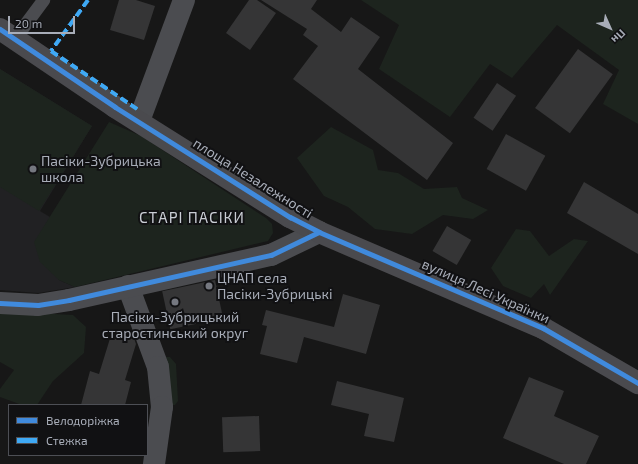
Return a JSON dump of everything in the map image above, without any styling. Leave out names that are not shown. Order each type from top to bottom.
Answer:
[{"type":"main road","name":"площа Незалежності","points":[[7,34],[139,121],[319,232]]},
{"type":"main road","name":"вулиця Лесі Українки","points":[[319,232],[543,328],[638,383]]},
{"type":"street","points":[[139,121],[184,0]]},
{"type":"street","name":"площа Незалежності","points":[[0,303],[38,305],[271,255],[319,232]]},
{"type":"street","points":[[128,286],[158,367],[162,407],[154,464]]},
{"type":"lane","points":[[7,34],[43,0]]},
{"type":"shaded area","points":[[361,0],[638,0],[638,124],[603,104],[619,70],[557,25],[512,78],[490,64],[450,117],[379,69],[399,25]]},
{"type":"shaded area","name":"Пасіки-Зубрицька школа","points":[[0,69],[92,126],[40,211],[50,217],[35,242],[59,280],[75,287],[38,293],[0,290]]},
{"type":"shaded area","name":"Пасіки-Зубрицька школа","points":[[0,69],[92,126],[39,211],[0,187]]},
{"type":"shaded area","points":[[109,122],[141,136],[266,218],[272,224],[273,233],[268,241],[75,287],[59,280],[40,262],[34,242]]},
{"type":"shaded area","points":[[331,127],[373,150],[378,170],[398,173],[424,189],[457,187],[462,198],[488,210],[473,219],[443,215],[412,234],[375,229],[348,207],[324,196],[297,158]]},
{"type":"shaded area","points":[[516,229],[530,231],[549,256],[574,239],[588,241],[550,295],[544,284],[531,298],[503,286],[491,268]]},
{"type":"shaded area","points":[[0,311],[73,315],[86,327],[84,353],[53,381],[38,404],[19,404],[0,397],[0,389],[14,370],[0,362]]},
{"type":"shaded area","points":[[155,357],[170,357],[176,364],[178,401],[175,405],[171,405]]},
{"type":"building","points":[[119,0],[136,0],[155,6],[144,40],[110,30]]},
{"type":"building","points":[[249,0],[257,0],[276,13],[250,50],[226,33]]},
{"type":"building","points":[[261,0],[317,0],[311,9],[341,32],[351,17],[380,37],[358,69],[453,143],[427,180],[293,79],[318,46],[303,35],[307,29]]},
{"type":"building","points":[[578,49],[613,74],[570,133],[535,108]]},
{"type":"building","points":[[497,83],[516,96],[493,131],[474,118]]},
{"type":"building","points":[[506,134],[545,156],[526,191],[487,169]]},
{"type":"building","points":[[584,182],[638,214],[638,254],[567,213]]},
{"type":"building","points":[[447,226],[471,240],[457,265],[432,251]]},
{"type":"building","points":[[215,280],[223,318],[170,329],[162,291]]},
{"type":"building","points":[[343,294],[380,305],[366,354],[304,337],[297,363],[260,354],[267,326],[262,325],[266,310],[334,327]]},
{"type":"building","points":[[112,332],[134,338],[136,344],[125,380],[131,382],[125,404],[81,404],[90,371],[99,374]]},
{"type":"building","points":[[529,377],[564,391],[554,416],[599,436],[586,464],[564,464],[503,438]]},
{"type":"building","points":[[337,381],[404,398],[394,442],[364,436],[369,414],[331,405]]},
{"type":"building","points":[[259,416],[260,451],[223,452],[222,417]]},
{"type":"marked path","points":[[88,0],[51,51],[137,109]]},
{"type":"cycle path","points":[[0,29],[115,107],[290,217],[319,232],[543,328],[638,383]]},
{"type":"cycle path","points":[[0,303],[38,305],[69,300],[271,255],[319,232]]},
{"type":"place","name":"Пасіки-Зубрицька школа","points":[[33,169]]},
{"type":"place","name":"ЦНАП села Пасіки-Зубрицькі","points":[[209,286]]},
{"type":"place","name":"Пасіки-Зубрицький старостинський округ","points":[[175,302]]},
{"type":"district","name":"СТАРІ ПАСІКИ","points":[[192,218]]}]
